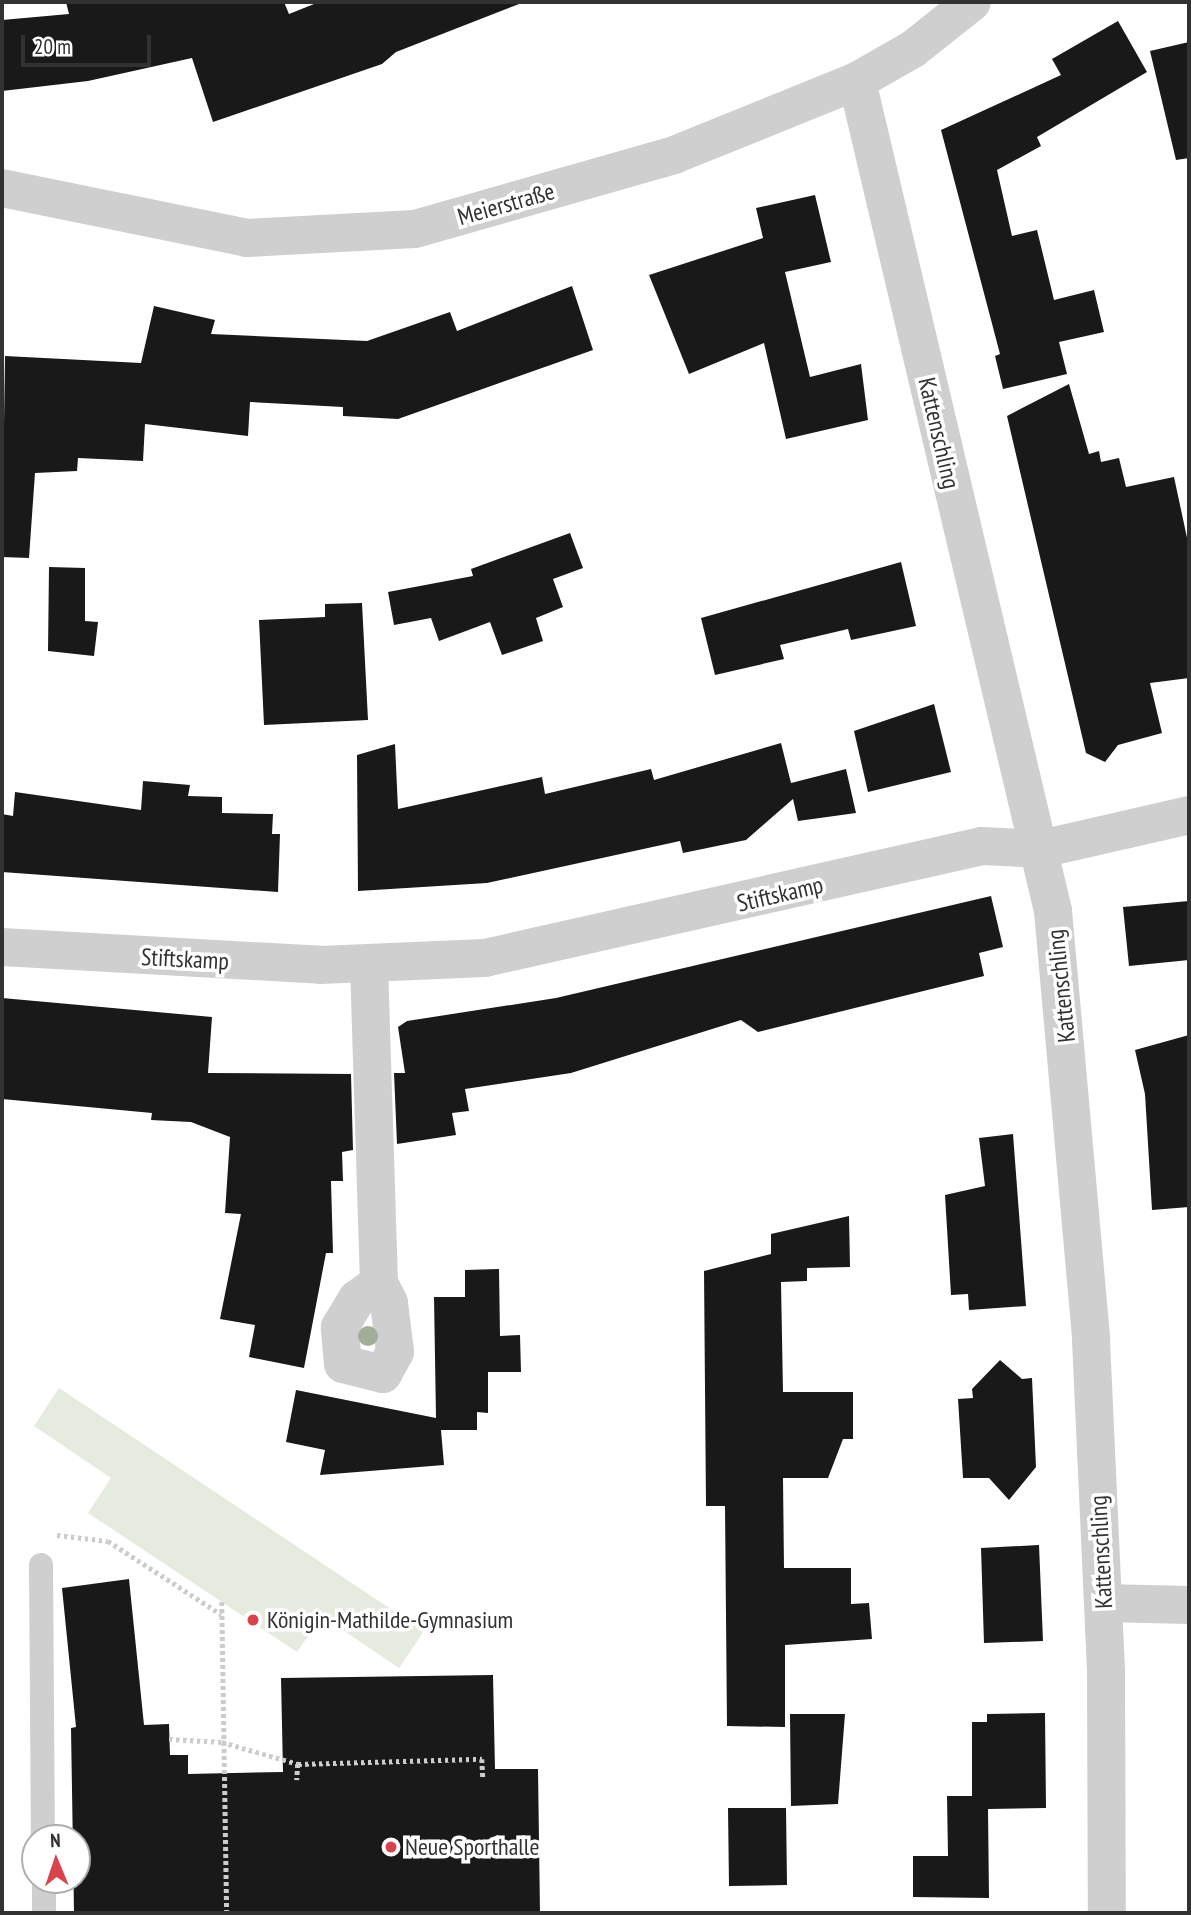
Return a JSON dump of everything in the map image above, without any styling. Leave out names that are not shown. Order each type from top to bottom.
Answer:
[{"type":"street","name":"Meierstraße","points":[[2,188],[247,238],[415,229],[674,155],[857,81],[913,49],[972,2]]},
{"type":"street","name":"Kattenschling","points":[[857,81],[1041,849],[1074,1115],[1104,1603],[1107,1913]]},
{"type":"street","name":"Stiftskamp","points":[[2,947],[369,965],[498,956],[982,846],[1041,849],[1189,815]]},
{"type":"street","points":[[369,965],[379,1283]]},
{"type":"street","points":[[1104,1603],[1189,1605]]},
{"type":"lane","points":[[41,1565],[43,1824]]},
{"type":"lane","points":[[44,1894],[44,1913]]},
{"type":"path","points":[[41,1565],[40,1549],[50,1537],[66,1532],[108,1541],[222,1615]]},
{"type":"path","points":[[222,1602],[222,1742],[227,1913]]},
{"type":"path","points":[[169,1739],[222,1742],[298,1764],[482,1759],[483,1777]]},
{"type":"path","points":[[297,1780],[298,1764]]},
{"type":"shaded area","points":[[59,1388],[424,1631],[399,1668],[322,1616],[297,1652],[88,1513],[111,1478],[34,1426]]},
{"type":"building","points":[[66,2],[284,2],[289,14],[319,2],[519,4],[396,52],[382,64],[213,122],[192,58],[88,81],[2,91],[2,20],[69,14]]},
{"type":"building","points":[[1118,21],[1147,72],[1037,137],[1041,146],[997,170],[1012,236],[1037,230],[1054,300],[1094,290],[1104,332],[1059,342],[1067,374],[1003,389],[995,356],[1000,354],[941,130],[1061,75],[1052,59]]},
{"type":"building","points":[[1189,42],[1189,158],[1176,160],[1150,51]]},
{"type":"building","points":[[815,195],[831,262],[785,272],[810,377],[861,364],[868,420],[786,439],[764,343],[689,374],[649,275],[763,238],[756,208]]},
{"type":"building","points":[[572,286],[593,350],[398,419],[343,416],[343,407],[250,402],[248,436],[145,424],[143,461],[78,458],[77,471],[35,473],[29,558],[2,557],[5,356],[141,363],[154,306],[215,320],[211,334],[367,341],[450,312],[457,331]]},
{"type":"building","points":[[1069,384],[1089,454],[1099,451],[1101,462],[1119,458],[1126,487],[1174,477],[1189,547],[1189,678],[1150,683],[1162,733],[1118,745],[1105,762],[1086,753],[1007,416]]},
{"type":"building","points":[[570,533],[583,568],[553,579],[563,607],[536,618],[543,641],[502,655],[490,622],[439,641],[431,618],[394,625],[388,592],[473,576],[471,569]]},
{"type":"building","points":[[901,562],[916,626],[851,640],[848,629],[780,645],[784,659],[715,675],[701,618]]},
{"type":"building","points":[[49,567],[85,568],[85,621],[98,622],[94,656],[48,651]]},
{"type":"building","points":[[362,603],[368,720],[264,725],[259,620],[325,617],[325,604]]},
{"type":"building","points":[[934,704],[951,772],[868,792],[854,731]]},
{"type":"building","points":[[781,743],[791,783],[846,769],[856,813],[798,821],[793,799],[746,840],[683,853],[680,841],[487,883],[358,891],[357,755],[395,744],[398,809],[542,777],[545,794],[651,769],[654,780]]},
{"type":"building","points":[[143,781],[190,785],[188,796],[222,797],[222,813],[273,814],[272,834],[280,834],[278,892],[2,872],[2,814],[13,816],[15,792],[141,810]]},
{"type":"building","points":[[991,896],[1003,947],[979,953],[984,976],[758,1032],[741,1020],[571,1073],[465,1089],[469,1111],[452,1113],[456,1135],[397,1144],[394,1073],[405,1073],[398,1027],[407,1021],[556,998]]},
{"type":"building","points":[[1189,901],[1189,960],[1129,966],[1123,907]]},
{"type":"building","points":[[2,998],[212,1017],[208,1073],[351,1074],[353,1150],[342,1152],[343,1181],[331,1181],[333,1253],[326,1253],[304,1368],[249,1357],[255,1325],[220,1319],[241,1214],[225,1213],[230,1137],[191,1122],[151,1120],[152,1113],[2,1099]]},
{"type":"building","points":[[1189,1035],[1189,1207],[1152,1210],[1145,1094],[1135,1050]]},
{"type":"building","points":[[1013,1134],[1026,1306],[969,1310],[968,1294],[951,1295],[945,1195],[985,1186],[979,1138]]},
{"type":"building","points":[[849,1216],[850,1267],[807,1268],[807,1281],[781,1282],[783,1392],[853,1392],[853,1439],[843,1439],[828,1478],[783,1478],[784,1568],[851,1568],[851,1604],[869,1603],[872,1639],[785,1645],[785,1727],[727,1726],[725,1506],[706,1506],[704,1271],[771,1254],[771,1234]]},
{"type":"building","points":[[499,1269],[500,1336],[520,1335],[521,1372],[488,1372],[488,1413],[477,1412],[477,1430],[441,1430],[444,1465],[320,1475],[325,1450],[286,1442],[296,1390],[436,1418],[434,1297],[465,1297],[465,1270]]},
{"type":"building","points":[[1000,1360],[1022,1379],[1032,1378],[1036,1467],[1009,1500],[989,1478],[963,1478],[958,1399],[973,1398],[972,1389]]},
{"type":"building","points":[[1039,1545],[1043,1641],[984,1643],[981,1548]]},
{"type":"building","points":[[129,1579],[144,1725],[169,1724],[170,1755],[188,1755],[188,1774],[283,1772],[281,1678],[493,1675],[495,1769],[538,1769],[540,1913],[74,1913],[74,1894],[91,1894],[91,1824],[73,1824],[71,1728],[76,1727],[62,1588]]},
{"type":"building","points":[[1045,1713],[1046,1808],[988,1809],[989,1898],[913,1897],[913,1856],[948,1856],[947,1796],[972,1796],[972,1722],[987,1722],[987,1714]]},
{"type":"building","points":[[790,1714],[845,1714],[838,1804],[791,1806]]},
{"type":"building","points":[[728,1808],[786,1808],[787,1885],[729,1886]]},
{"type":"place","name":"Königin-Mathilde-Gymnasium","points":[[253,1620]]},
{"type":"place","name":"Neue Sporthalle","points":[[391,1847]]}]
